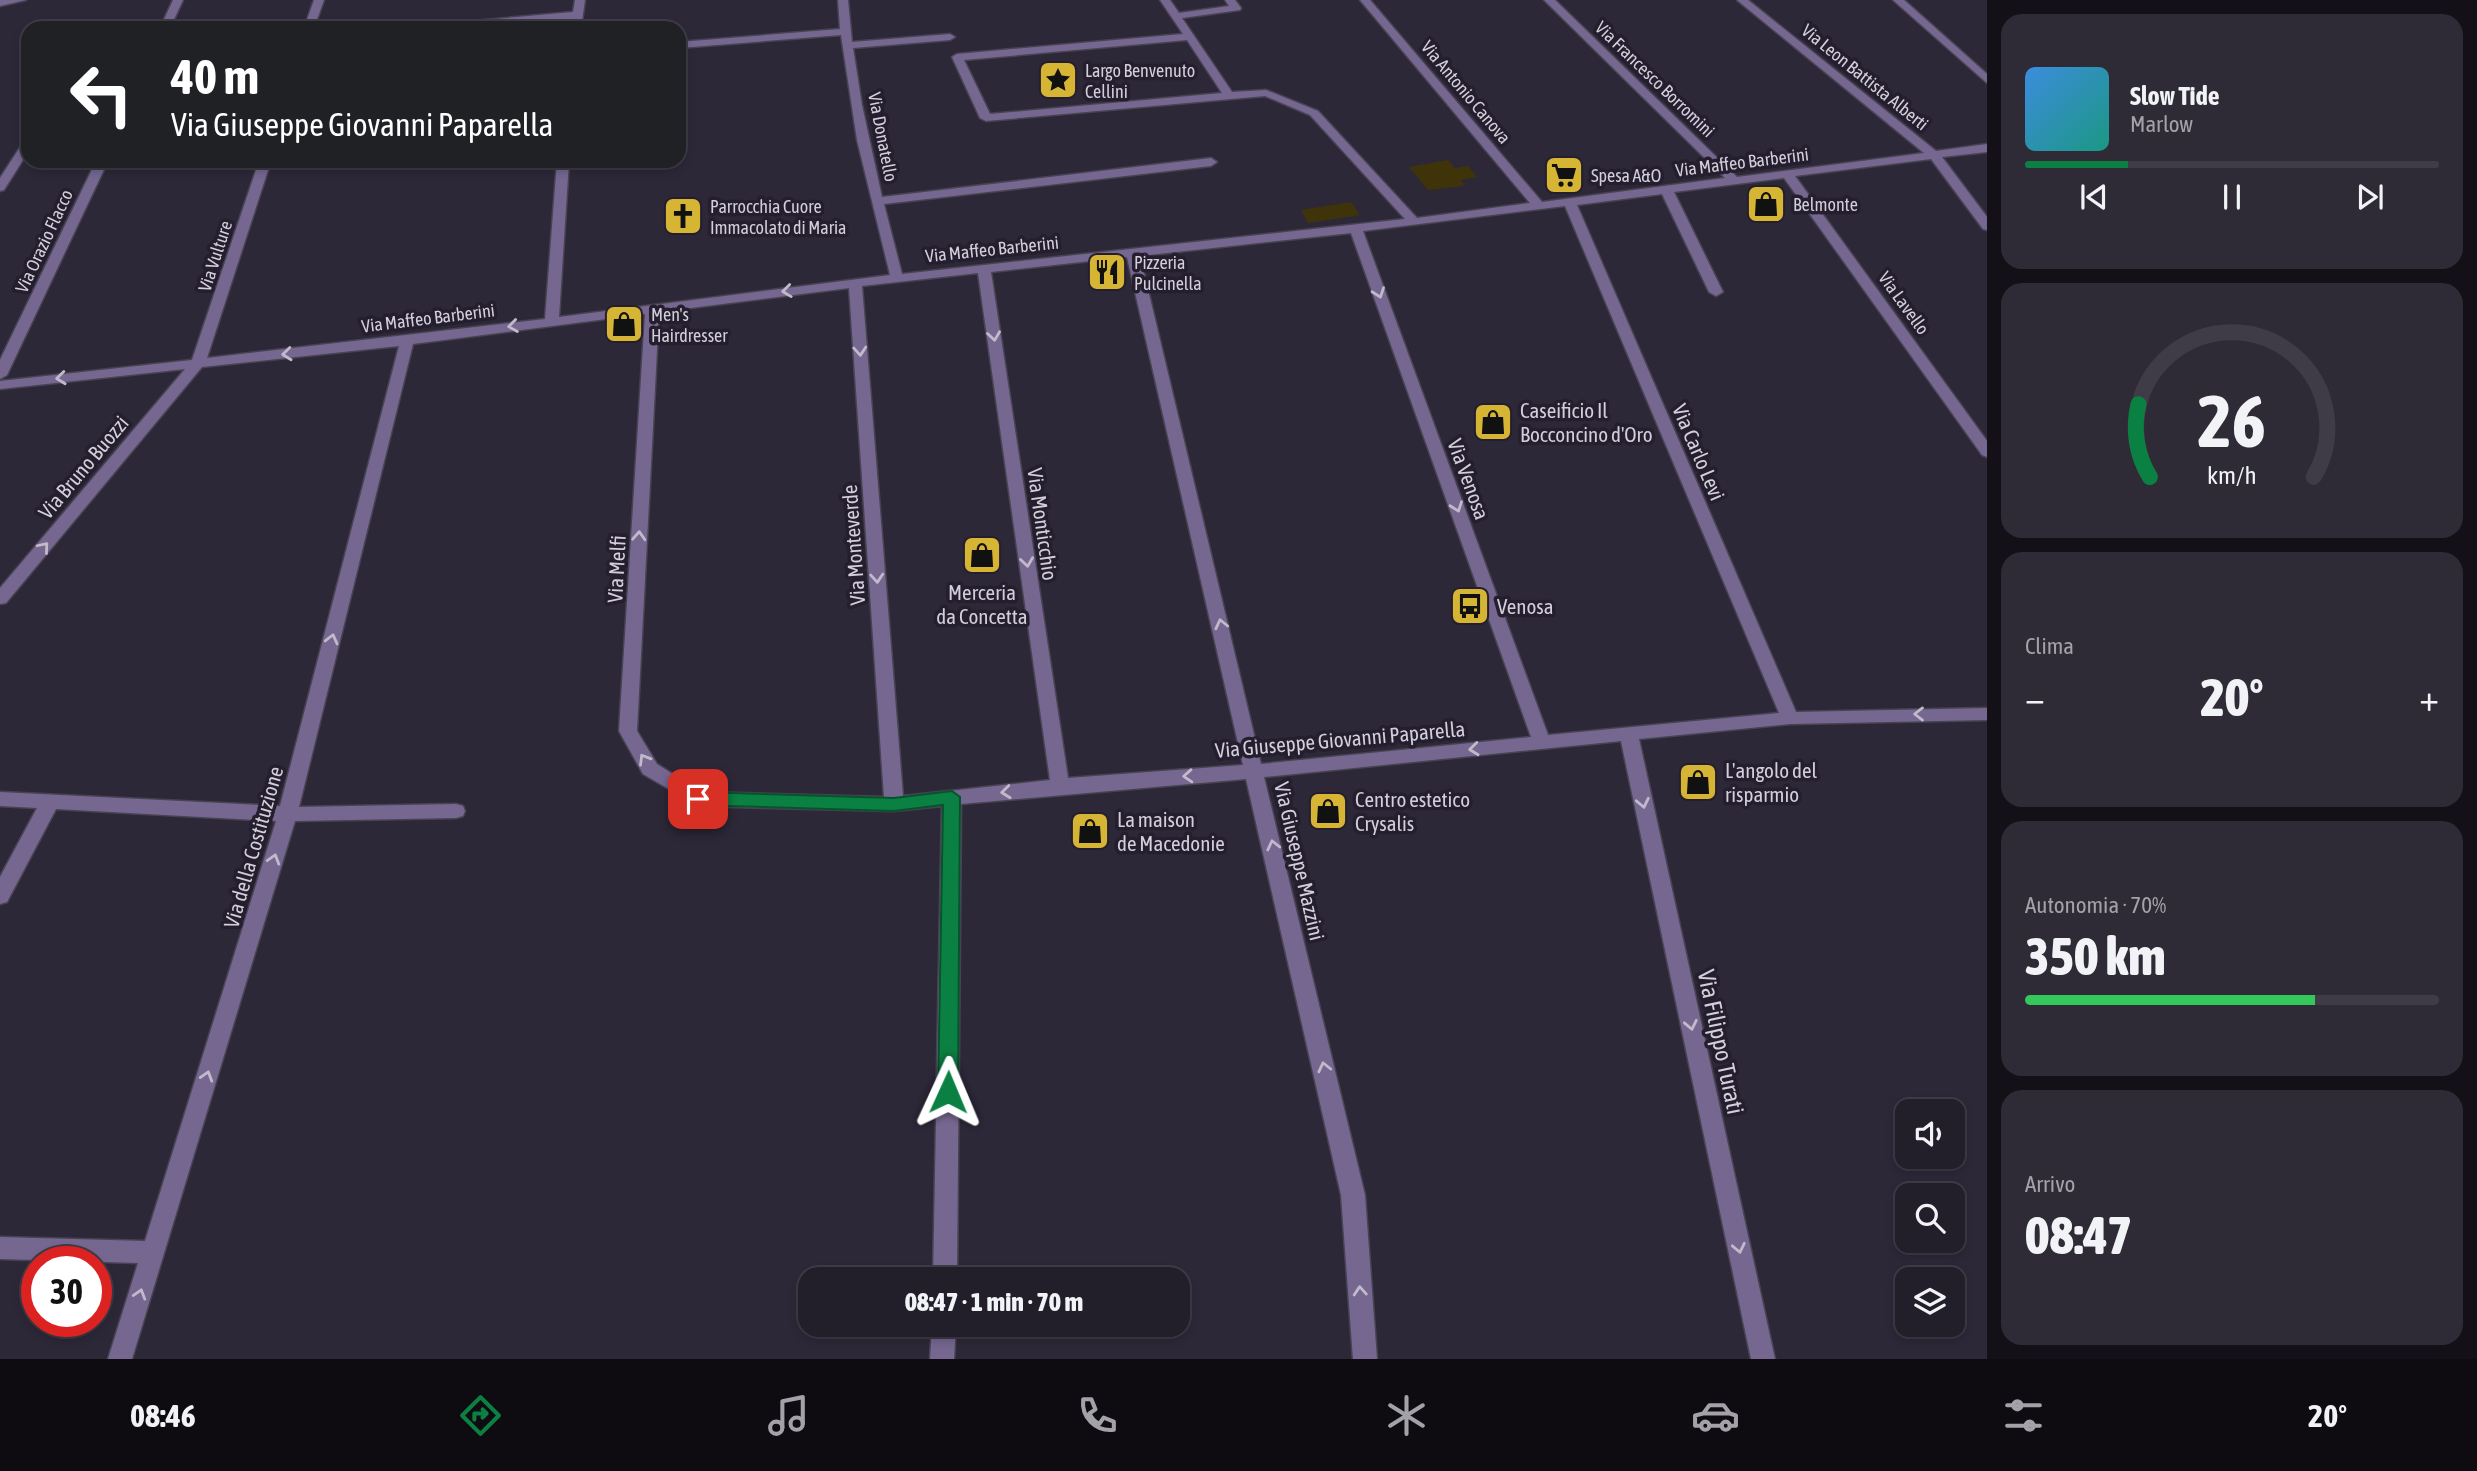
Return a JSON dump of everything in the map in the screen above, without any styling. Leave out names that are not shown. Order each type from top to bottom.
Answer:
[{"type":"street","points":[[1,4],[21,0]]},
{"type":"street","points":[[168,21],[178,0]]},
{"type":"street","points":[[312,21],[319,0]]},
{"type":"street","points":[[577,21],[580,0]]},
{"type":"street","name":"Via Donatello","points":[[843,0],[845,32],[877,201],[897,278]]},
{"type":"street","points":[[1165,0],[1229,96]]},
{"type":"street","points":[[1177,16],[1236,8],[1230,0]]},
{"type":"street","name":"Via Antonio Canova","points":[[1365,0],[1539,206]]},
{"type":"street","name":"Via Francesco Borromini","points":[[1549,0],[1736,182]]},
{"type":"street","name":"Via Leon Battista Alberti","points":[[1742,0],[1934,155],[1987,226]]},
{"type":"street","points":[[1898,0],[1987,80]]},
{"type":"street","points":[[509,21],[578,15]]},
{"type":"street","points":[[686,44],[845,32]]},
{"type":"street","points":[[848,45],[950,37]]},
{"type":"street","points":[[1190,37],[957,57],[986,118],[1266,93],[1314,113],[1414,222]]},
{"type":"street","name":"Via Maffeo Barberini","points":[[0,385],[407,341],[897,278],[1133,255],[1356,229],[1789,176],[1987,148]]},
{"type":"street","points":[[0,187],[21,154]]},
{"type":"street","points":[[877,201],[1211,162]]},
{"type":"street","name":"Via Orazio Flacco","points":[[0,375],[99,168]]},
{"type":"street","name":"Via Vulture","points":[[198,363],[263,168]]},
{"type":"street","points":[[552,321],[562,168]]},
{"type":"street","name":"Via Lavello","points":[[1789,176],[1987,452]]},
{"type":"street","points":[[1667,191],[1716,292]]},
{"type":"street","name":"Via Carlo Levi","points":[[1570,202],[1790,718]]},
{"type":"street","name":"Via Venosa","points":[[1356,229],[1542,743]]},
{"type":"street","name":"Via Giuseppe Mazzini","points":[[1133,255],[1256,771],[1353,1195],[1365,1359]]},
{"type":"street","name":"Via Monticchio","points":[[984,269],[1060,786]]},
{"type":"street","name":"Via Monteverde","points":[[855,283],[894,804]]},
{"type":"street","name":"Via Melfi","points":[[652,309],[628,731],[650,769],[698,799]]},
{"type":"street","name":"Via della Costituzione","points":[[120,1359],[288,814],[407,341]]},
{"type":"street","name":"Via Bruno Buozzi","points":[[0,599],[198,363]]},
{"type":"street","name":"Via Giuseppe Giovanni Paparella","points":[[698,799],[894,804],[1060,786],[1256,771],[1629,736],[1790,718],[1987,714]]},
{"type":"street","name":"Via Filippo Turati","points":[[1629,736],[1763,1359]]},
{"type":"street","points":[[945,1267],[952,797]]},
{"type":"street","points":[[0,799],[288,814],[456,811]]},
{"type":"street","points":[[0,896],[50,802]]},
{"type":"street","points":[[0,1248],[152,1252]]},
{"type":"street","points":[[942,1359],[943,1337]]},
{"type":"shaded area","points":[[1448,160],[1455,168],[1468,166],[1477,177],[1461,180],[1464,186],[1428,190],[1409,167]]},
{"type":"shaded area","points":[[1351,202],[1360,215],[1308,223],[1301,210]]},
{"type":"place","name":"Largo Benvenuto Cellini","points":[[1058,80]]},
{"type":"place","name":"Spesa A&O","points":[[1564,175]]},
{"type":"place","name":"Belmonte","points":[[1766,204]]},
{"type":"place","name":"Parrocchia Cuore Immacolato di Maria","points":[[683,216]]},
{"type":"place","name":"Pizzeria Pulcinella","points":[[1107,272]]},
{"type":"place","name":"Men's Hairdresser","points":[[624,324]]},
{"type":"place","name":"Caseificio Il Bocconcino d'Oro","points":[[1493,422]]},
{"type":"place","name":"Merceria da Concetta","points":[[982,555]]},
{"type":"place","name":"Venosa","points":[[1470,606]]},
{"type":"place","name":"L'angolo del risparmio","points":[[1698,782]]},
{"type":"place","name":"Centro estetico Crysalis","points":[[1328,811]]},
{"type":"place","name":"La maison de Macedonie","points":[[1090,831]]},
{"type":"route","points":[[698,799],[894,804],[952,797],[948,1092]]}]
